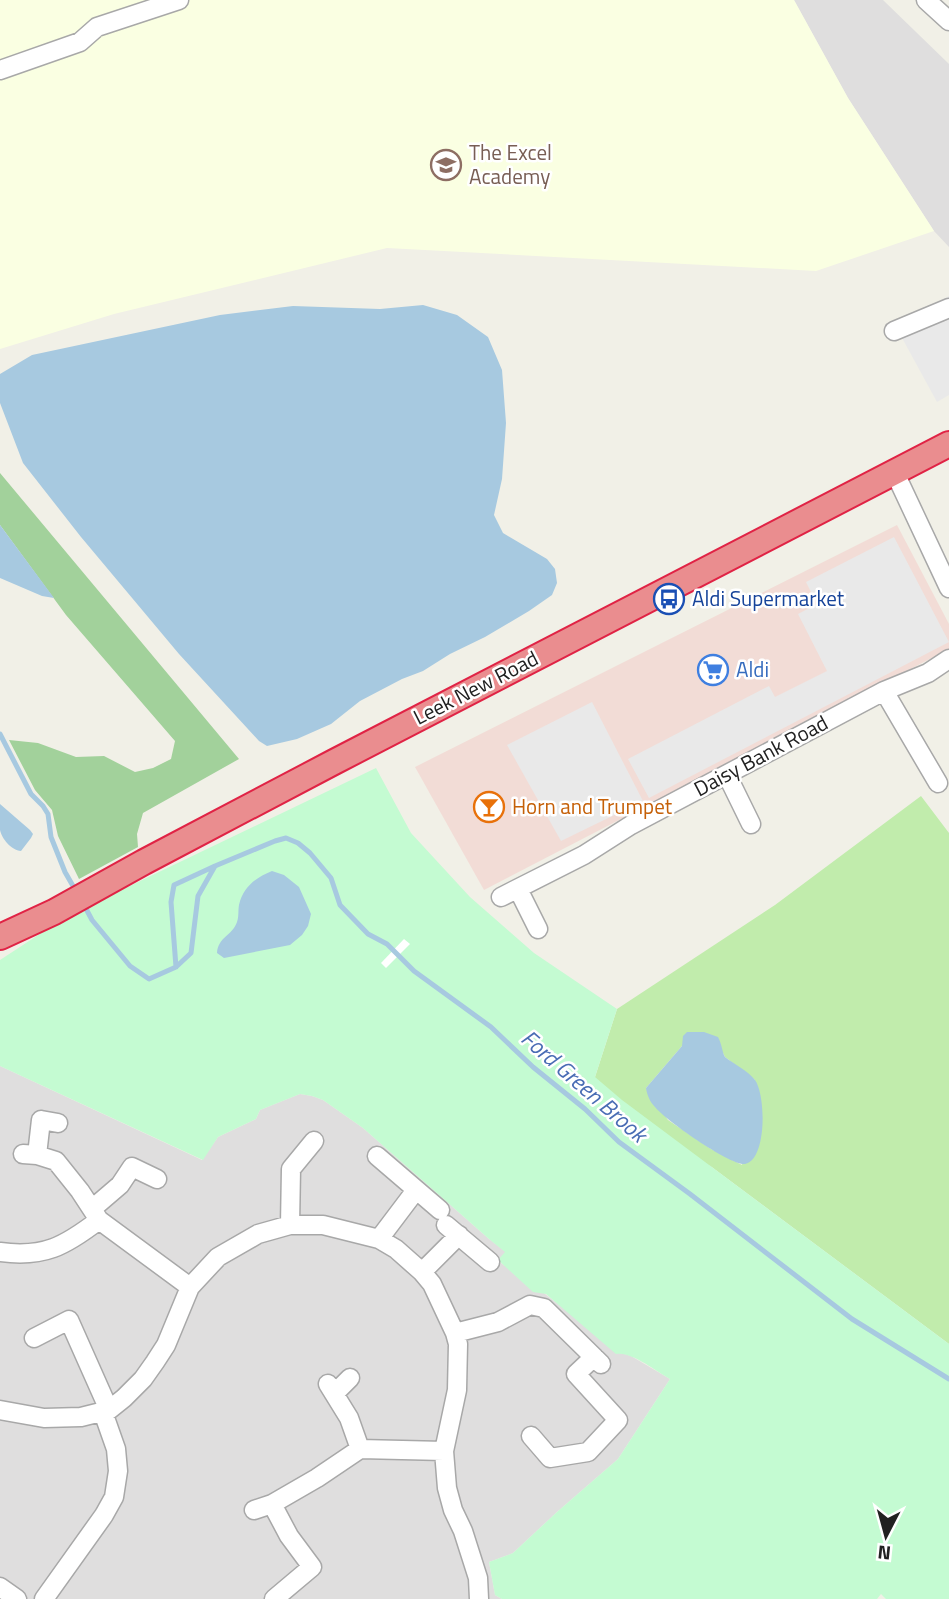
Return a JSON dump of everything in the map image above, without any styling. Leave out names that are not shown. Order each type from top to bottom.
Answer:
[{"type":"highway","name":"Leek New Road","points":[[2,937],[949,444]]},
{"type":"street","points":[[0,70],[80,42],[97,27],[179,0]]},
{"type":"street","points":[[926,0],[949,21]]},
{"type":"street","points":[[894,331],[949,308]]},
{"type":"street","points":[[895,473],[949,588]]},
{"type":"street","name":"Daisy Bank Road","points":[[501,897],[584,855],[631,825],[884,691],[928,673],[949,659]]},
{"type":"street","points":[[884,691],[938,783]]},
{"type":"street","points":[[727,775],[751,824]]},
{"type":"street","points":[[517,889],[538,929]]},
{"type":"street","points":[[58,1123],[41,1120],[30,1154],[56,1161],[96,1215],[190,1287]]},
{"type":"street","points":[[290,1225],[291,1169],[314,1141]]},
{"type":"street","points":[[377,1156],[490,1262]]},
{"type":"street","points":[[0,1254],[30,1254],[51,1250],[67,1242],[96,1215],[132,1167],[157,1179]]},
{"type":"street","points":[[379,1238],[416,1190]]},
{"type":"street","points":[[422,1272],[448,1223]]},
{"type":"street","points":[[0,1410],[44,1418],[81,1417],[106,1411],[143,1379],[166,1345],[190,1287],[218,1257],[258,1234],[290,1225],[323,1225],[379,1238],[396,1249],[432,1284],[458,1344],[457,1390],[444,1451],[447,1488],[478,1578],[479,1599]]},
{"type":"street","points":[[455,1334],[498,1322],[530,1305],[544,1308],[598,1360],[576,1374],[618,1420],[588,1452],[550,1458],[531,1436]]},
{"type":"street","points":[[34,1338],[69,1320],[106,1411],[116,1449],[118,1471],[114,1497],[104,1515],[44,1599]]},
{"type":"street","points":[[350,1378],[331,1389],[349,1418],[360,1449]]},
{"type":"street","points":[[254,1510],[272,1504],[360,1449],[444,1451]]},
{"type":"street","points":[[272,1504],[289,1536],[312,1567],[274,1599]]},
{"type":"street","points":[[0,1587],[17,1599]]},
{"type":"shaded area","name":"The Excel Academy","points":[[0,0],[794,0],[848,98],[934,231],[816,271],[387,248],[114,314],[0,349]]},
{"type":"shaded area","points":[[794,0],[883,0],[949,64],[949,247],[934,231],[848,98]]},
{"type":"shaded area","points":[[949,296],[949,395],[937,402],[895,325]]},
{"type":"shaded area","points":[[897,525],[949,624],[949,649],[484,890],[415,767]]},
{"type":"shaded area","points":[[894,537],[949,642],[649,798],[628,759],[769,686],[775,697],[827,671],[798,614],[817,604],[806,582]]},
{"type":"shaded area","points":[[592,702],[643,801],[561,841],[507,745]]},
{"type":"shaded area","points":[[0,1066],[202,1160],[218,1137],[256,1119],[260,1110],[300,1094],[323,1100],[363,1128],[506,1252],[498,1261],[622,1353],[670,1379],[618,1459],[513,1553],[489,1562],[495,1595],[502,1599],[0,1599]]},
{"type":"green space","points":[[0,473],[239,759],[143,813],[137,834],[138,847],[79,879],[58,836],[52,810],[35,790],[9,740],[38,743],[76,757],[104,756],[135,772],[153,768],[171,759],[175,741],[66,615],[0,525]]},
{"type":"green space","points":[[376,768],[411,833],[470,897],[534,953],[617,1009],[595,1077],[622,1100],[949,1344],[949,1599],[886,1599],[881,1594],[877,1599],[502,1599],[495,1595],[489,1562],[513,1553],[618,1459],[670,1379],[636,1358],[616,1354],[546,1294],[533,1292],[498,1260],[505,1252],[363,1128],[323,1100],[300,1094],[260,1110],[256,1119],[218,1137],[203,1160],[0,1066],[0,960],[49,928],[113,894]]},
{"type":"green space","points":[[921,796],[949,833],[949,1344],[709,1165],[850,1324],[423,939],[595,1077],[617,1009],[775,905]],"holes":[[[682,1046],[723,1053],[755,1080],[742,1165],[711,1149],[668,1120],[646,1088]]]},
{"type":"water","points":[[423,305],[457,315],[488,337],[502,370],[506,423],[502,479],[494,515],[503,533],[547,559],[555,569],[557,583],[552,595],[529,611],[423,671],[360,701],[331,724],[297,739],[267,746],[259,741],[179,654],[23,463],[0,403],[0,374],[32,355],[220,315],[293,306],[380,309]]},
{"type":"water","points":[[0,525],[54,598],[42,596],[0,578]]},
{"type":"water","points":[[0,804],[33,834],[21,851],[10,846],[1,833]]},
{"type":"water","points":[[272,871],[284,875],[299,887],[311,914],[308,926],[290,945],[224,958],[217,953],[218,948],[237,922],[243,893],[255,880]]},
{"type":"water","points":[[687,1032],[704,1032],[718,1037],[725,1057],[752,1077],[759,1088],[761,1140],[752,1160],[745,1164],[726,1158],[698,1141],[661,1113],[649,1098],[646,1088],[682,1046],[683,1036]]},
{"type":"pier","points":[[404,939],[410,944],[386,968],[381,963]]},
{"type":"waterway","name":"Ford Green Brook","points":[[0,734],[31,794],[48,814],[51,837],[77,893]]},
{"type":"waterway","name":"Ford Green Brook","points":[[84,905],[92,920],[130,966],[149,979],[176,967],[191,953],[198,896],[215,866],[275,841],[286,838],[298,843],[331,878],[340,905],[368,934],[387,944],[414,971],[491,1027],[619,1142],[852,1319],[949,1379]]},
{"type":"waterway","name":"Ford Green Brook","points":[[176,967],[171,902],[174,885],[215,866]]},
{"type":"place","name":"The Excel Academy","points":[[446,165]]},
{"type":"place","name":"Aldi Supermarket","points":[[669,599]]},
{"type":"place","name":"Aldi","points":[[713,670]]},
{"type":"place","name":"Horn and Trumpet","points":[[489,807]]}]
